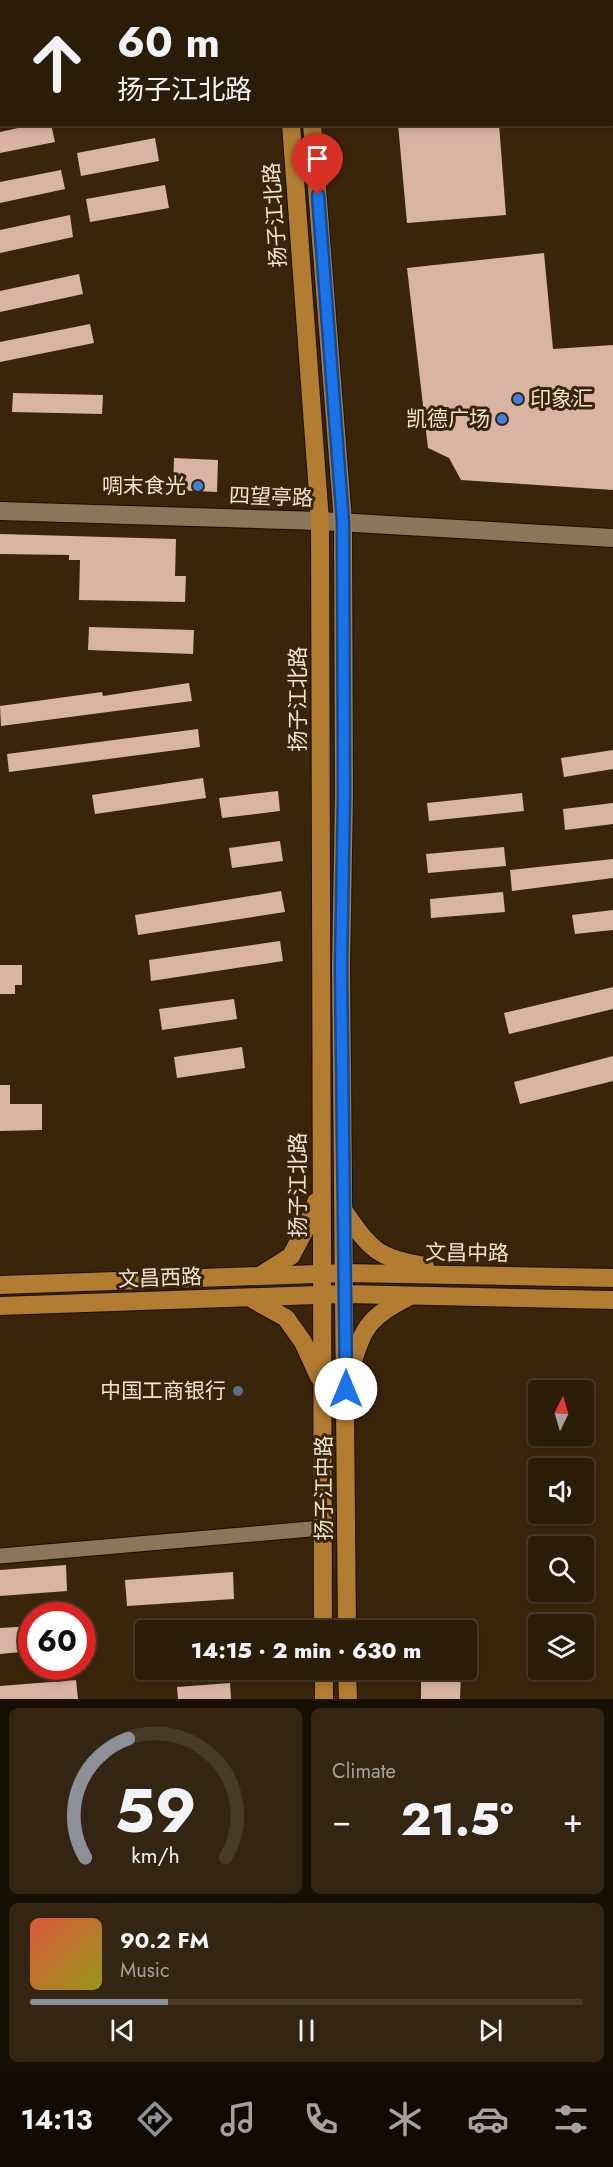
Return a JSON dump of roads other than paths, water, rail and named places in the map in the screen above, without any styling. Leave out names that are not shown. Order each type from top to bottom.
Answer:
[{"type":"main road","name":"扬子江北路","points":[[291,126],[320,521],[321,1274]]},
{"type":"main road","name":"扬子江北路","points":[[312,126],[343,522],[344,795],[341,967],[345,1273]]},
{"type":"main road","points":[[260,1276],[291,1256],[308,1224],[321,1186]]},
{"type":"main road","points":[[344,1211],[367,1244],[392,1260],[471,1276]]},
{"type":"main road","name":"扬子江中路","points":[[345,1273],[347,1620]]},
{"type":"main road","name":"文昌中路","points":[[321,1274],[613,1278]]},
{"type":"main road","name":"文昌西路","points":[[0,1285],[321,1274]]},
{"type":"main road","name":"扬子江中路","points":[[321,1274],[323,1620]]},
{"type":"main road","name":"文昌中路","points":[[321,1296],[345,1294],[613,1300]]},
{"type":"main road","name":"文昌西路","points":[[0,1306],[321,1296]]},
{"type":"main road","points":[[346,1389],[360,1336],[380,1312],[412,1296]]},
{"type":"main road","points":[[250,1298],[286,1318],[303,1342],[322,1384]]},
{"type":"main road","points":[[324,1680],[324,1699]]},
{"type":"main road","points":[[347,1680],[348,1699]]},
{"type":"street","name":"四望亭路","points":[[0,511],[343,522],[613,538]]},
{"type":"street","points":[[0,1556],[322,1528]]},
{"type":"place","name":"印象汇","points":[[518,399]]},
{"type":"place","name":"凯德广场","points":[[502,419]]},
{"type":"place","name":"啁末食光","points":[[198,486]]},
{"type":"place","name":"中国工商银行","points":[[238,1391]]}]
